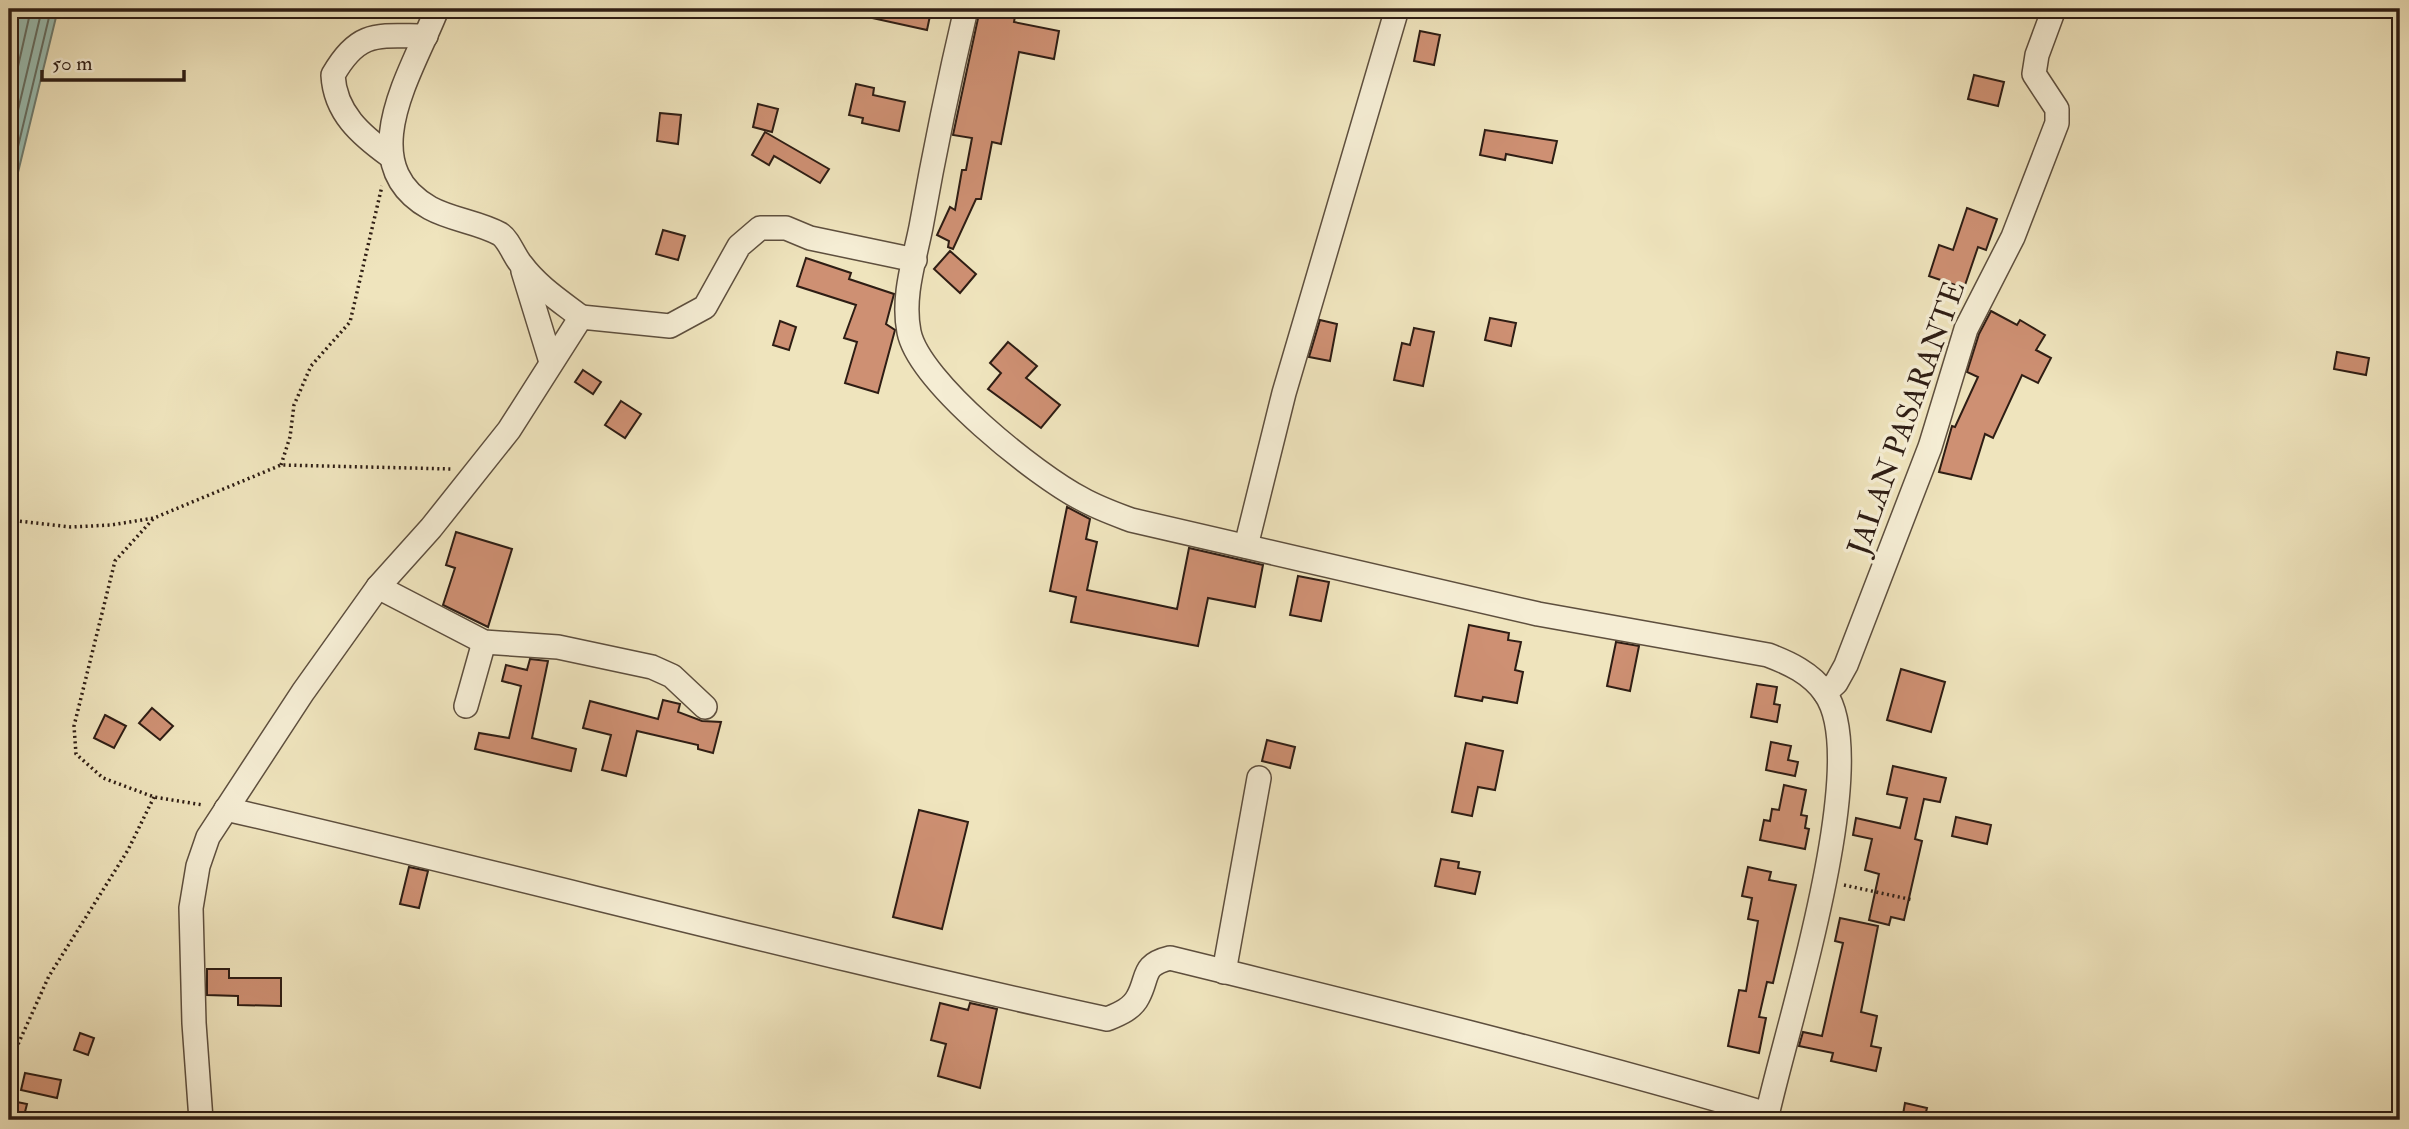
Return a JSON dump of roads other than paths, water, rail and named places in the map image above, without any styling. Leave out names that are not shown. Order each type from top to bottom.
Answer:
[{"type":"street","points":[[393,165],[393,118],[437,9]]},
{"type":"street","points":[[226,809],[468,865],[866,967],[1107,1018],[1126,1012],[1139,997],[1143,978],[1157,961],[1170,958],[1528,1045],[1766,1117],[1824,881],[1840,785],[1840,750],[1833,712],[1825,693],[1796,666],[1768,655],[1538,614],[1131,520],[1083,500],[1032,465],[939,383],[915,351],[906,314],[907,289],[915,260],[943,106],[966,9]]},
{"type":"street","points":[[1246,546],[1287,380],[1398,9]]},
{"type":"street","name":"JALAN PASARANTE","points":[[1825,693],[1836,683],[1846,665],[1930,447],[1966,329],[2013,237],[2057,123],[2057,109],[2034,74],[2036,54],[2054,9]]},
{"type":"street","points":[[426,36],[379,36],[357,43],[333,75],[342,112],[393,165],[411,193],[428,207],[502,235],[522,265],[546,291],[581,317],[670,326],[705,307],[739,247],[760,228],[786,228],[810,238],[915,260]]},
{"type":"street","points":[[522,265],[551,362]]},
{"type":"street","points":[[201,1120],[194,1023],[191,908],[198,866],[208,837],[303,692],[378,587],[431,528],[509,430],[581,317]]},
{"type":"street","points":[[378,587],[484,642],[558,647],[642,664],[672,677],[705,707]]},
{"type":"street","points":[[466,706],[484,642]]},
{"type":"street","points":[[1224,972],[1259,778]]},
{"type":"water","points":[[9,9],[58,9],[9,209]]}]
